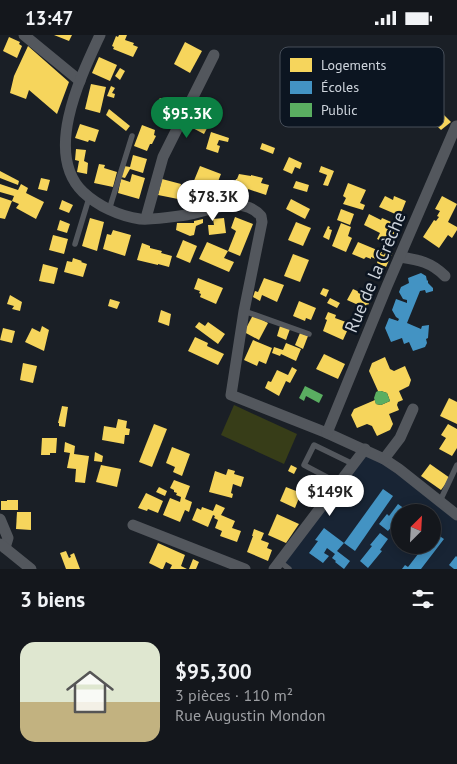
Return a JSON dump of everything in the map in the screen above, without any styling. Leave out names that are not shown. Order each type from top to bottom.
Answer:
[{"type":"street","points":[[24,35],[80,81]]},
{"type":"street","points":[[100,35],[80,81],[69,114],[66,130],[68,167],[78,187],[89,198],[109,210],[140,219],[187,215],[226,205],[249,208],[261,216],[262,222],[244,311],[231,395],[327,433],[384,459],[457,515]]},
{"type":"street","points":[[146,219],[163,157],[214,55]]},
{"type":"street","name":"Rue de la Crèche","points":[[327,433],[456,126]]},
{"type":"street","points":[[400,257],[422,260],[437,268],[445,276]]},
{"type":"street","points":[[384,459],[400,438],[413,409]]},
{"type":"street","points":[[276,565],[365,449]]},
{"type":"street","points":[[0,519],[8,538],[3,546],[31,569]]},
{"type":"street","points":[[133,525],[245,569]]},
{"type":"lane","points":[[109,210],[132,136]]},
{"type":"lane","points":[[75,244],[89,198]]},
{"type":"lane","points":[[244,311],[309,334]]},
{"type":"lane","points":[[338,483],[304,465],[314,445],[353,464]]},
{"type":"lane","points":[[440,501],[457,465]]},
{"type":"lane","points":[[276,565],[289,569]]},
{"type":"shaded area","points":[[365,449],[457,515],[457,569],[289,569],[279,562]]},
{"type":"green space","points":[[234,405],[297,434],[284,464],[221,435]]},
{"type":"building: Logements","points":[[54,35],[72,35],[69,41]]},
{"type":"building: Logements","points":[[119,35],[127,35],[125,40],[134,43],[133,45],[138,47],[133,57],[113,49],[114,47],[112,46],[116,36],[118,37]]},
{"type":"building: Logements","points":[[9,37],[20,42],[19,44],[22,46],[17,58],[3,51]]},
{"type":"building: Logements","points":[[185,42],[202,51],[190,73],[174,64]]},
{"type":"building: Logements","points":[[28,46],[69,82],[57,114],[29,90],[26,99],[10,93],[14,76]]},
{"type":"building: Logements","points":[[99,57],[117,65],[110,81],[92,73]]},
{"type":"building: Logements","points":[[120,68],[125,71],[120,80],[115,76]]},
{"type":"building: Logements","points":[[91,84],[106,87],[100,113],[85,109]]},
{"type":"building: Logements","points":[[111,86],[115,88],[112,93],[115,94],[114,98],[107,96]]},
{"type":"building: Logements","points":[[160,98],[175,107],[168,119],[153,111]]},
{"type":"building: Logements","points":[[197,106],[214,115],[204,134],[187,125]]},
{"type":"building: Logements","points":[[109,109],[130,126],[126,131],[106,115]]},
{"type":"building: Logements","points":[[444,115],[451,122],[441,130],[438,127],[444,127]]},
{"type":"building: Logements","points":[[80,124],[99,130],[95,142],[75,138]]},
{"type":"building: Logements","points":[[142,125],[155,130],[154,135],[156,136],[147,151],[134,146]]},
{"type":"building: Logements","points":[[211,132],[229,138],[228,142],[219,140],[217,145],[220,146],[218,153],[206,149]]},
{"type":"building: Logements","points":[[262,143],[275,148],[273,154],[260,149]]},
{"type":"building: Logements","points":[[76,149],[86,150],[84,161],[88,163],[87,174],[77,172],[79,161],[75,160]]},
{"type":"building: Logements","points":[[133,155],[147,159],[143,173],[130,169],[125,178],[121,177],[124,166],[130,167]]},
{"type":"building: Logements","points":[[289,157],[302,163],[300,169],[295,167],[292,174],[283,170]]},
{"type":"building: Logements","points":[[99,164],[105,165],[104,168],[117,172],[113,187],[94,183]]},
{"type":"building: Logements","points":[[200,166],[221,174],[217,184],[225,187],[223,192],[193,183]]},
{"type":"building: Logements","points":[[321,166],[334,171],[328,186],[323,185],[327,175],[319,172]]},
{"type":"building: Logements","points":[[0,171],[19,181],[18,185],[0,178]]},
{"type":"building: Logements","points":[[132,174],[145,178],[139,199],[118,193],[121,179],[130,182]]},
{"type":"building: Logements","points":[[239,174],[263,178],[261,183],[269,185],[266,195],[248,189],[248,192],[242,191],[241,193],[233,191]]},
{"type":"building: Logements","points":[[41,178],[50,180],[47,191],[38,189]]},
{"type":"building: Logements","points":[[162,179],[181,184],[178,199],[158,195]]},
{"type":"building: Logements","points":[[296,181],[309,185],[307,192],[293,188]]},
{"type":"building: Logements","points":[[348,183],[366,190],[360,203],[365,205],[363,210],[343,204],[346,198],[343,196]]},
{"type":"building: Logements","points":[[0,184],[18,190],[21,184],[28,188],[26,193],[44,202],[36,219],[16,208],[19,204],[12,201],[14,196],[0,192]]},
{"type":"building: Logements","points":[[385,196],[393,200],[394,196],[406,201],[400,216],[379,207]]},
{"type":"building: Logements","points":[[442,196],[457,204],[448,222],[457,227],[457,230],[452,238],[448,235],[439,248],[423,237],[434,220],[436,221],[439,217],[437,216],[440,211],[435,209]]},
{"type":"building: Logements","points":[[0,197],[12,201],[5,219],[0,218]]},
{"type":"building: Logements","points":[[291,199],[310,209],[305,219],[286,209]]},
{"type":"building: Logements","points":[[62,200],[73,205],[69,213],[59,209]]},
{"type":"building: Logements","points":[[341,209],[354,214],[350,225],[337,220]]},
{"type":"building: Logements","points":[[369,214],[398,225],[389,244],[377,239],[380,233],[364,225]]},
{"type":"building: Logements","points":[[235,217],[253,224],[240,256],[228,251],[236,231],[231,228]]},
{"type":"building: Logements","points":[[90,218],[104,222],[97,251],[82,246]]},
{"type":"building: Logements","points":[[224,218],[226,233],[209,235],[208,225],[214,225],[213,219]]},
{"type":"building: Logements","points":[[203,219],[203,223],[196,226],[194,235],[190,236],[176,230],[177,223],[194,223],[194,221]]},
{"type":"building: Logements","points":[[60,220],[70,224],[67,233],[57,230]]},
{"type":"building: Logements","points":[[296,222],[311,228],[303,246],[288,240]]},
{"type":"building: Logements","points":[[341,223],[351,227],[348,236],[352,238],[346,252],[332,246]]},
{"type":"building: Logements","points":[[328,226],[332,230],[329,240],[323,237]]},
{"type":"building: Logements","points":[[113,230],[131,235],[125,256],[103,249],[107,234],[111,235]]},
{"type":"building: Logements","points":[[53,235],[68,239],[64,254],[49,250]]},
{"type":"building: Logements","points":[[183,240],[197,246],[190,263],[176,257]]},
{"type":"building: Logements","points":[[207,242],[228,251],[224,258],[234,262],[229,272],[199,259]]},
{"type":"building: Logements","points":[[358,242],[382,252],[381,254],[384,255],[387,249],[393,252],[386,267],[377,263],[378,260],[371,257],[371,259],[366,257],[364,259],[352,254]]},
{"type":"building: Logements","points":[[142,243],[150,246],[150,248],[162,251],[161,253],[172,256],[169,267],[137,260]]},
{"type":"building: Logements","points":[[293,254],[309,260],[300,282],[284,276]]},
{"type":"building: Logements","points":[[73,258],[87,264],[83,277],[64,272],[67,261],[72,262]]},
{"type":"building: Logements","points":[[43,264],[58,268],[54,284],[39,281]]},
{"type":"building: Logements","points":[[198,278],[223,288],[216,304],[200,297],[200,291],[194,289]]},
{"type":"building: Logements","points":[[264,278],[284,285],[277,302],[262,295],[260,301],[253,297],[255,291],[258,292]]},
{"type":"building: Logements","points":[[323,288],[329,290],[326,297],[320,294]]},
{"type":"building: Logements","points":[[353,289],[372,298],[365,308],[347,300]]},
{"type":"building: Logements","points":[[10,295],[22,302],[20,311],[12,309],[14,306],[7,304]]},
{"type":"building: Logements","points":[[330,298],[340,303],[337,308],[327,303]]},
{"type":"building: Logements","points":[[110,299],[120,302],[117,309],[108,306]]},
{"type":"building: Logements","points":[[299,301],[316,308],[311,320],[306,318],[305,321],[293,316]]},
{"type":"building: Logements","points":[[161,310],[171,314],[169,326],[158,322]]},
{"type":"building: Logements","points":[[328,312],[336,315],[335,318],[346,322],[344,327],[348,329],[343,340],[323,331]]},
{"type":"building: Logements","points":[[253,315],[268,323],[259,340],[244,332]]},
{"type":"building: Logements","points":[[199,322],[205,326],[208,322],[225,334],[218,344],[195,327]]},
{"type":"building: Logements","points":[[42,326],[49,330],[44,351],[25,342],[32,328],[40,332]]},
{"type":"building: Logements","points":[[280,326],[290,329],[286,340],[277,336]]},
{"type":"building: Logements","points":[[3,328],[15,331],[12,343],[0,340]]},
{"type":"building: Logements","points":[[300,333],[308,336],[303,349],[295,345]]},
{"type":"building: Logements","points":[[195,337],[208,343],[207,346],[224,354],[218,365],[188,351]]},
{"type":"building: Logements","points":[[253,340],[272,348],[266,364],[259,361],[257,366],[244,360]]},
{"type":"building: Logements","points":[[286,343],[301,349],[296,361],[281,354],[280,356],[272,353],[274,347],[283,350]]},
{"type":"building: Logements","points":[[324,354],[345,364],[338,379],[316,369]]},
{"type":"building: Logements","points":[[385,357],[390,369],[394,371],[405,366],[411,380],[409,386],[399,391],[403,400],[398,402],[399,410],[389,414],[393,424],[390,430],[377,436],[372,426],[367,424],[357,428],[351,415],[354,409],[375,400],[376,404],[381,405],[390,401],[387,393],[378,391],[369,371],[372,363]]},
{"type":"building: Logements","points":[[23,363],[37,366],[33,383],[20,380]]},
{"type":"building: Logements","points":[[292,367],[297,370],[290,383],[286,381],[279,396],[265,388],[268,381],[271,382],[277,370],[288,375]]},
{"type":"building: Logements","points":[[449,398],[457,402],[457,424],[440,416]]},
{"type":"building: Logements","points":[[62,406],[68,407],[65,427],[59,426],[58,423]]},
{"type":"building: Logements","points":[[118,419],[127,421],[126,428],[130,429],[129,435],[125,435],[124,444],[102,440],[104,426],[116,428]]},
{"type":"building: Logements","points":[[154,424],[167,429],[152,467],[139,462]]},
{"type":"building: Logements","points":[[448,424],[457,429],[457,448],[452,456],[439,449],[446,438],[441,435]]},
{"type":"building: Logements","points":[[42,438],[57,438],[56,453],[41,455]]},
{"type":"building: Logements","points":[[65,442],[75,446],[74,454],[89,456],[85,483],[75,482],[76,469],[67,468],[70,453],[64,452]]},
{"type":"building: Logements","points":[[172,447],[190,454],[182,476],[173,472],[175,467],[166,463]]},
{"type":"building: Logements","points":[[95,452],[103,456],[102,462],[94,461]]},
{"type":"building: Logements","points":[[430,464],[450,478],[441,490],[421,476]]},
{"type":"building: Logements","points":[[101,465],[121,469],[117,487],[96,482]]},
{"type":"building: Logements","points":[[291,465],[297,468],[294,474],[288,471]]},
{"type":"building: Logements","points":[[228,469],[235,471],[234,474],[244,477],[241,487],[233,484],[232,498],[209,492],[215,471],[226,475]]},
{"type":"building: Logements","points":[[174,480],[190,486],[185,499],[192,502],[189,512],[185,510],[180,522],[163,515],[170,498],[180,502],[181,497],[176,495],[177,493],[170,488]]},
{"type":"building: Logements","points":[[159,487],[167,491],[165,496],[156,492]]},
{"type":"building: Logements","points":[[286,487],[301,493],[295,508],[280,501]]},
{"type":"building: Logements","points":[[146,493],[163,501],[158,513],[138,508]]},
{"type":"building: Logements","points":[[18,500],[18,510],[1,510],[1,501]]},
{"type":"building: Logements","points":[[216,504],[225,508],[221,515],[235,521],[232,528],[241,531],[237,542],[220,536],[222,531],[215,528],[218,520],[213,515],[208,527],[192,520],[197,508],[201,510],[202,507],[213,511]]},
{"type":"building: Logements","points":[[17,512],[31,512],[31,530],[16,529]]},
{"type":"building: Logements","points":[[277,514],[299,524],[286,543],[268,535]]},
{"type":"building: Logements","points":[[254,529],[264,533],[261,540],[269,543],[267,548],[272,550],[268,561],[247,552]]},
{"type":"building: Logements","points":[[158,543],[185,555],[181,566],[187,569],[170,569],[172,565],[166,562],[163,569],[161,569],[149,563]]},
{"type":"building: Logements","points":[[66,551],[69,558],[74,553],[80,569],[66,569],[60,553]]},
{"type":"building: Logements","points":[[193,559],[199,562],[196,569],[189,569]]},
{"type":"building: Écoles","points":[[421,273],[426,276],[433,291],[426,293],[425,290],[420,291],[407,323],[421,329],[422,326],[429,325],[425,347],[413,351],[409,342],[404,344],[402,338],[391,342],[385,328],[389,318],[398,321],[399,319],[392,310],[396,299],[407,303],[407,300],[403,299],[399,292],[401,287],[409,283],[408,278]]},
{"type":"building: Écoles","points":[[383,489],[393,496],[355,551],[344,543]]},
{"type":"building: Écoles","points":[[391,513],[391,527],[388,531],[379,524],[387,514],[389,516]]},
{"type":"building: Écoles","points":[[324,528],[344,543],[337,551],[350,561],[344,569],[335,562],[332,558],[335,554],[327,548],[324,553],[329,556],[323,563],[309,553],[318,541],[315,540]]},
{"type":"building: Écoles","points":[[380,533],[388,539],[380,550],[382,551],[368,568],[360,561]]},
{"type":"building: Écoles","points":[[418,554],[432,554],[421,569],[402,569],[405,565],[408,567]]},
{"type":"building: Écoles","points":[[456,556],[457,569],[454,569],[449,565]]},
{"type":"building: Public","points":[[305,386],[323,395],[319,403],[306,396],[304,401],[299,398]]},
{"type":"building: Public","points":[[378,391],[387,393],[390,401],[381,405],[376,404],[374,398]]}]
